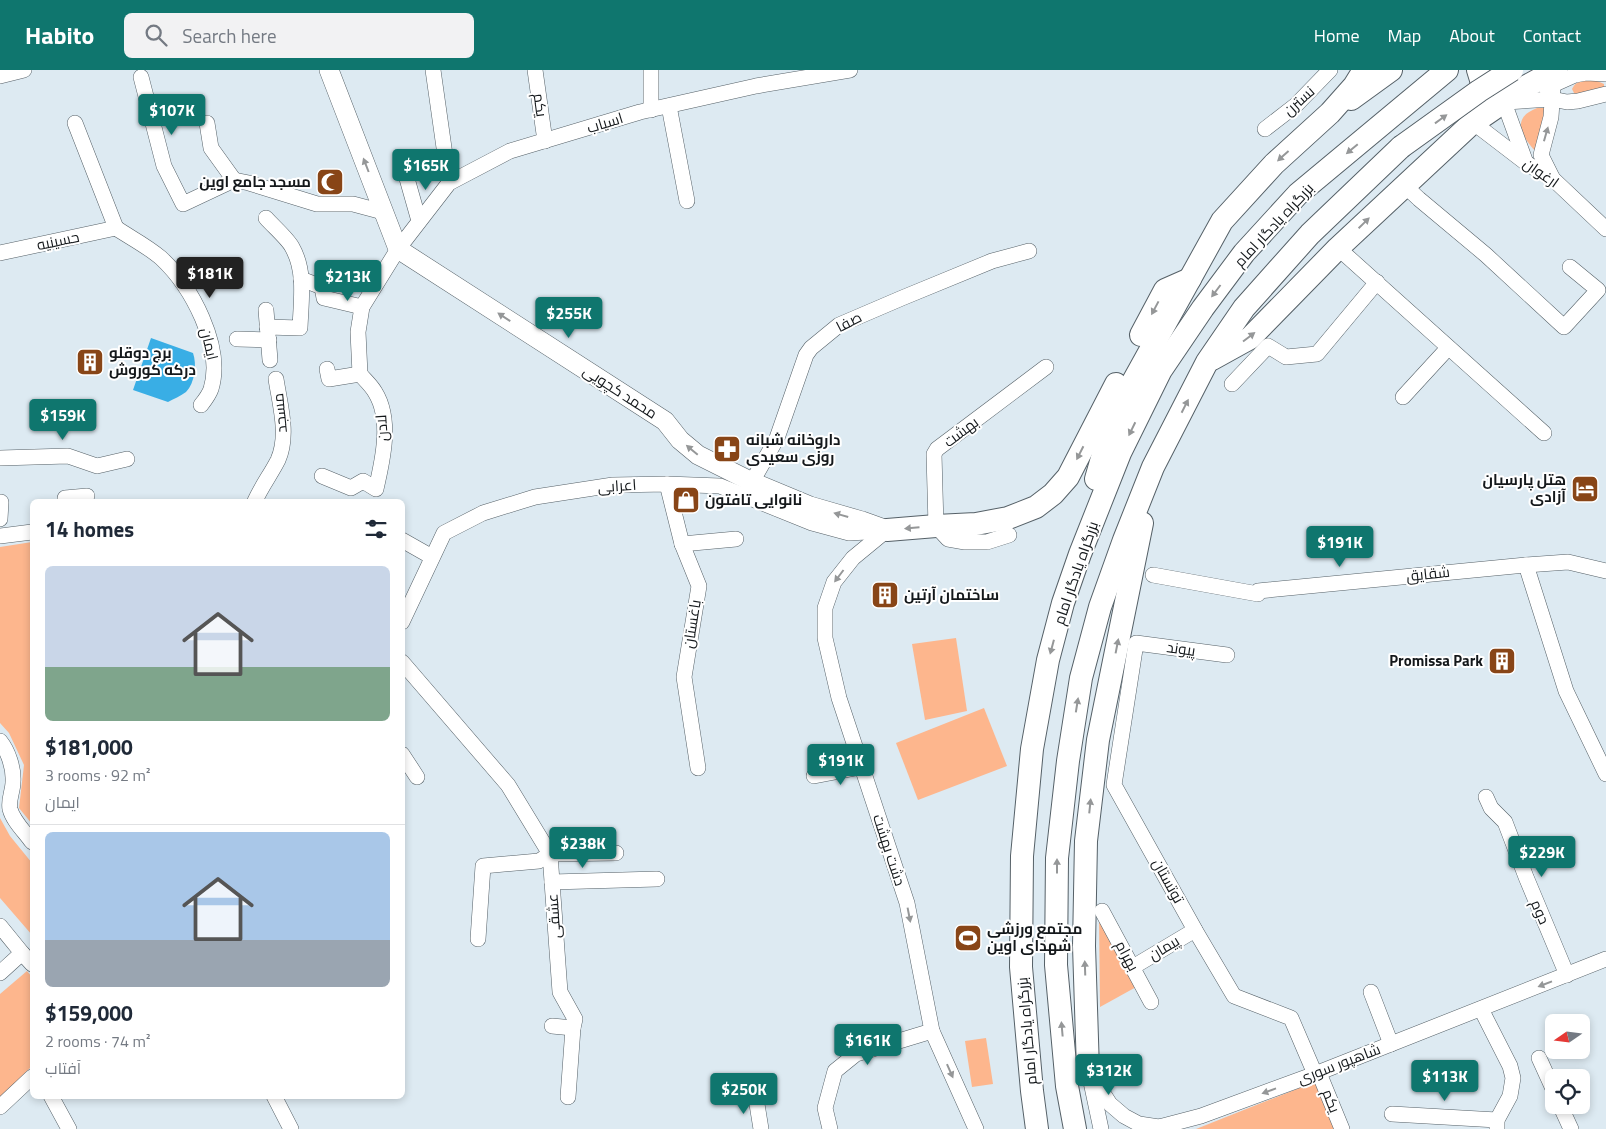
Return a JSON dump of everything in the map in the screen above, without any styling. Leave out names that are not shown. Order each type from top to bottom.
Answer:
[{"type":"highway","points":[[1091,528],[1094,484],[1108,437],[1130,387],[1222,221],[1274,164],[1330,113],[1354,86],[1364,70]]},
{"type":"highway","points":[[1330,113],[1367,89],[1391,70]]},
{"type":"highway","name":"بزرگراه یادگار امام","points":[[1037,1129],[1021,967],[1022,856],[1032,749],[1048,660],[1063,603],[1120,452],[1161,370],[1203,308],[1244,253],[1298,194],[1447,70]]},
{"type":"highway","points":[[1470,125],[1481,107],[1483,91],[1478,70]]},
{"type":"highway","points":[[1075,1129],[1067,1086],[1056,965],[1056,858],[1081,678],[1100,607],[1153,467],[1207,362],[1244,308],[1310,234],[1401,147],[1479,91],[1512,70]]},
{"type":"highway","points":[[1207,362],[1250,338],[1338,248],[1470,125],[1527,86],[1554,81]]},
{"type":"highway","points":[[887,530],[976,524],[1008,518],[1036,507],[1053,494],[1068,477],[1165,290],[1190,279]]},
{"type":"highway","points":[[1088,1070],[1084,946],[1086,841],[1098,740],[1153,467]]},
{"type":"main road","points":[[329,70],[346,99],[383,212],[398,249]]},
{"type":"main road","name":"محمد کچویی","points":[[398,249],[665,421],[680,440],[698,456],[752,482],[810,506],[887,530]]},
{"type":"street","points":[[0,76],[24,70]]},
{"type":"street","points":[[433,70],[449,183]]},
{"type":"street","name":"یکم","points":[[535,70],[544,141]]},
{"type":"street","points":[[651,70],[651,110]]},
{"type":"street","name":"اسیاب","points":[[362,307],[398,249],[449,183],[510,151],[651,110],[756,86],[850,70]]},
{"type":"street","name":"نسترن","points":[[1265,129],[1296,105],[1330,70]]},
{"type":"street","points":[[1490,70],[1504,102],[1526,163]]},
{"type":"street","points":[[1554,81],[1586,73],[1606,74]]},
{"type":"street","points":[[141,77],[164,166],[183,204],[234,180],[318,204],[353,204],[383,212]]},
{"type":"street","points":[[1554,81],[1568,102],[1606,94]]},
{"type":"street","points":[[1553,179],[1541,155],[1552,117],[1554,81]]},
{"type":"street","points":[[669,106],[687,201]]},
{"type":"street","points":[[75,123],[116,228]]},
{"type":"street","points":[[207,123],[211,148],[234,180]]},
{"type":"street","name":"ارغوان","points":[[1470,125],[1479,127],[1526,163],[1553,179],[1606,230]]},
{"type":"street","points":[[404,168],[419,221]]},
{"type":"street","points":[[1404,185],[1486,255],[1564,326],[1598,290],[1570,267]]},
{"type":"street","points":[[237,338],[300,328],[301,279],[298,260],[291,245],[266,218]]},
{"type":"street","name":"حسینیه","points":[[0,253],[116,228]]},
{"type":"street","name":"ایمان","points":[[116,228],[161,258],[187,290],[199,311],[209,339],[214,371],[211,390],[201,405]]},
{"type":"street","points":[[1338,248],[1544,433]]},
{"type":"street","name":"صفا","points":[[752,482],[778,438],[806,355],[811,348],[834,328],[992,261],[1029,251]]},
{"type":"street","points":[[301,279],[322,287],[324,298],[362,307],[358,332],[360,374],[329,379],[327,369]]},
{"type":"street","points":[[1232,384],[1268,346],[1286,357],[1317,354],[1377,282]]},
{"type":"street","points":[[266,310],[270,360]]},
{"type":"street","points":[[1403,397],[1448,348]]},
{"type":"street","name":"بهشت","points":[[936,526],[934,454],[1046,367]]},
{"type":"street","name":"لادن","points":[[322,476],[351,488],[362,481],[376,489],[384,454],[384,416],[376,392],[360,374]]},
{"type":"street","name":"مسجد","points":[[256,499],[282,447],[284,431],[276,379]]},
{"type":"street","points":[[0,458],[68,456],[97,466],[127,459]]},
{"type":"street","name":"اعرابی","points":[[405,616],[444,533],[483,513],[536,497],[613,485],[667,484],[720,486],[812,523],[849,534],[887,530]]},
{"type":"street","name":"باغستان","points":[[667,484],[682,544],[699,586],[684,677],[698,768]]},
{"type":"street","points":[[65,499],[87,496]]},
{"type":"street","points":[[0,518],[1,502]]},
{"type":"street","points":[[936,526],[948,539],[965,542],[987,542],[1009,535]]},
{"type":"street","name":"دشت بهشت","points":[[887,530],[852,558],[834,582],[825,608],[825,638],[839,698],[907,903],[932,1031],[976,1129]]},
{"type":"street","points":[[0,536],[30,532]]},
{"type":"street","points":[[682,544],[736,539]]},
{"type":"street","points":[[405,542],[432,557]]},
{"type":"street","name":"شقایق","points":[[1153,575],[1258,594],[1258,591],[1568,562],[1606,571]]},
{"type":"street","points":[[1526,565],[1566,691],[1606,774]]},
{"type":"street","name":"پیوند","points":[[1136,643],[1227,655]]},
{"type":"street","name":"توتستان","points":[[1136,643],[1114,786],[1234,996],[1291,1018],[1317,1074]]},
{"type":"street","name":"عشقی","points":[[405,665],[508,785],[550,854],[560,992],[575,1019],[568,1097]]},
{"type":"street","points":[[0,740],[12,767],[13,781],[9,807],[13,816],[30,839]]},
{"type":"street","points":[[405,759],[417,777]]},
{"type":"street","points":[[814,776],[861,767]]},
{"type":"street","name":"دوم","points":[[1486,797],[1491,808],[1505,822],[1567,975]]},
{"type":"street","points":[[478,939],[483,866],[539,861],[550,854],[616,853]]},
{"type":"street","points":[[552,882],[657,879]]},
{"type":"street","name":"بهرام","points":[[1102,911],[1151,1002]]},
{"type":"street","points":[[0,926],[27,958],[0,974]]},
{"type":"street","name":"پیمان","points":[[1133,967],[1195,930]]},
{"type":"street","name":"شاهپور سوری","points":[[1088,1070],[1110,1104],[1124,1116],[1139,1124],[1159,1127],[1183,1124],[1317,1074],[1606,959]]},
{"type":"street","points":[[1371,992],[1391,1044]]},
{"type":"street","points":[[1392,1114],[1497,1124],[1510,1096],[1513,1078],[1510,1066],[1481,1009]]},
{"type":"street","points":[[552,1026],[573,1028]]},
{"type":"street","points":[[830,1129],[825,1108],[835,1071],[856,1054],[932,1031]]},
{"type":"street","points":[[1539,1058],[1545,1071]]},
{"type":"street","points":[[1088,1070],[1101,1128]]},
{"type":"street","name":"یکم","points":[[1317,1074],[1342,1129]]},
{"type":"street","points":[[0,1108],[30,1079]]},
{"type":"street","points":[[756,1098],[761,1129]]},
{"type":"street","points":[[53,1099],[69,1129]]},
{"type":"street","points":[[276,1099],[291,1129]]},
{"type":"street","points":[[1564,1114],[1571,1129]]},
{"type":"shaded area","points":[[1585,80],[1595,80],[1604,84],[1604,89],[1575,95],[1573,87]]},
{"type":"shaded area","points":[[1537,108],[1546,108],[1535,151],[1523,133],[1521,122],[1529,112]]},
{"type":"shaded area","points":[[30,542],[30,822],[19,808],[24,765],[9,733],[0,723],[0,547]]},
{"type":"shaded area","points":[[956,638],[967,711],[925,720],[912,644]]},
{"type":"shaded area","points":[[984,708],[1007,766],[918,800],[896,743]]},
{"type":"shaded area","points":[[0,818],[10,836],[30,861],[30,933],[0,898]]},
{"type":"shaded area","points":[[1099,914],[1138,986],[1100,1007]]},
{"type":"shaded area","points":[[27,971],[30,975],[30,1068],[0,1098],[0,994]]},
{"type":"shaded area","points":[[986,1038],[993,1084],[972,1087],[965,1041]]},
{"type":"shaded area","points":[[1317,1081],[1336,1129],[1196,1129]]},
{"type":"water","points":[[151,338],[193,353],[195,368],[189,388],[186,392],[168,402],[133,390]]},
{"type":"place","name":"مسجد جامع اوین","points":[[330,182]]},
{"type":"place","name":"برج دوقلو درکه کوروش","points":[[90,362]]},
{"type":"place","name":"داروخانه شبانه روزی سعیدی","points":[[727,449]]},
{"type":"place","name":"هتل پارسیان آزادی","points":[[1585,489]]},
{"type":"place","name":"نانوایی تافتون","points":[[686,500]]},
{"type":"place","name":"ساختمان آرتین","points":[[885,595]]},
{"type":"place","name":"Promissa Park","points":[[1502,661]]},
{"type":"place","name":"مجتمع ورزشی شهدای اوین","points":[[968,938]]}]
